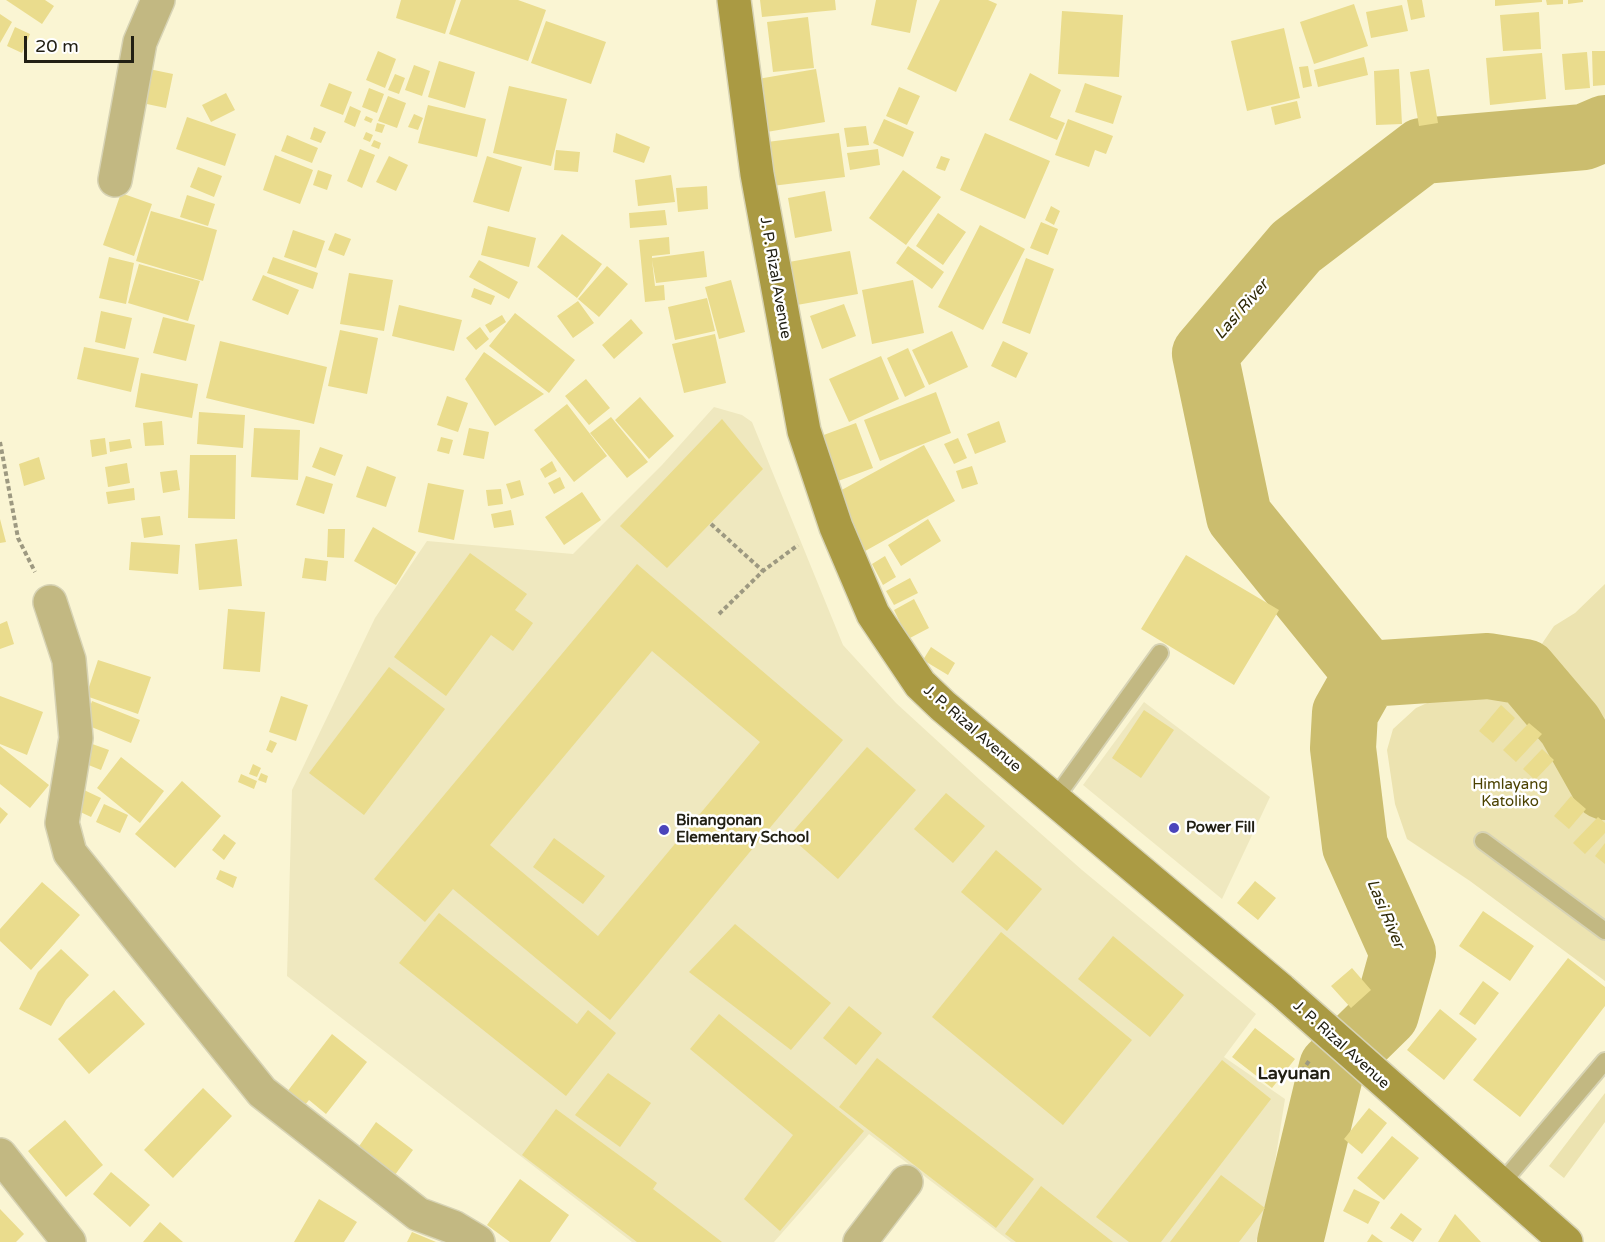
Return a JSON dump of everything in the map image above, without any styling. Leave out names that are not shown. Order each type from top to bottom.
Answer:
[{"type":"main road","name":"J. P. Rizal Avenue","points":[[734,0],[757,174],[776,291],[804,431],[836,527],[873,614],[920,684],[943,706],[1281,990],[1566,1242]]},
{"type":"street","points":[[115,180],[140,42],[158,0]]},
{"type":"street","points":[[50,602],[69,660],[76,738],[62,823],[70,853],[262,1092],[418,1214],[453,1227],[478,1242]]},
{"type":"street","points":[[0,1155],[69,1242]]},
{"type":"street","points":[[861,1242],[906,1182]]},
{"type":"lane","points":[[1054,800],[1160,653]]},
{"type":"lane","points":[[1483,841],[1605,931]]},
{"type":"lane","points":[[1501,1184],[1605,1061]]},
{"type":"path","points":[[0,442],[18,538],[50,602]]},
{"type":"path","points":[[711,524],[764,571]]},
{"type":"path","points":[[719,614],[764,571],[798,545]]},
{"type":"shaded area","name":"Binangonan Elementary School","points":[[714,407],[742,415],[752,422],[843,645],[896,703],[980,780],[1082,870],[1256,1014],[1224,1057],[1285,1099],[1270,1193],[1256,1242],[1011,1242],[869,1134],[774,1242],[632,1242],[287,976],[292,790],[375,618],[427,541],[573,554],[662,465]]},
{"type":"shaded area","points":[[1144,702],[1270,797],[1222,899],[1083,785]]},
{"type":"green space","name":"Himlayang Katoliko","points":[[1605,584],[1605,981],[1470,881],[1407,839],[1395,804],[1387,750],[1393,729],[1416,708],[1454,691],[1483,689],[1520,699],[1531,660],[1554,626],[1575,613]]},
{"type":"green space","points":[[1605,1093],[1605,1122],[1564,1178],[1549,1166]]},
{"type":"building","points":[[6,0],[45,0],[54,6],[42,24]]},
{"type":"building","points":[[401,0],[456,0],[445,34],[396,18]]},
{"type":"building","points":[[461,0],[518,0],[546,10],[528,61],[449,34]]},
{"type":"building","points":[[760,0],[835,0],[836,10],[762,17]]},
{"type":"building","points":[[876,0],[917,0],[910,33],[871,25]]},
{"type":"building","points":[[940,0],[988,0],[997,4],[956,92],[907,69]]},
{"type":"building","points":[[1407,0],[1422,0],[1425,17],[1411,20]]},
{"type":"building","points":[[1495,0],[1542,0],[1542,2],[1495,6]]},
{"type":"building","points":[[1546,0],[1563,0],[1563,4],[1547,5]]},
{"type":"building","points":[[1568,0],[1583,0],[1583,2],[1568,4]]},
{"type":"building","points":[[1354,4],[1368,46],[1314,64],[1300,22]]},
{"type":"building","points":[[1402,5],[1408,31],[1371,38],[1366,12]]},
{"type":"building","points":[[1062,11],[1123,15],[1119,77],[1058,74]]},
{"type":"building","points":[[1539,12],[1541,49],[1503,51],[1500,15]]},
{"type":"building","points":[[0,14],[12,22],[0,43]]},
{"type":"building","points":[[808,17],[814,68],[773,72],[767,22]]},
{"type":"building","points":[[546,21],[606,42],[591,84],[531,63]]},
{"type":"building","points":[[15,27],[30,34],[22,53],[7,46]]},
{"type":"building","points":[[1284,28],[1300,98],[1247,111],[1231,41]]},
{"type":"building","points":[[378,51],[396,59],[385,88],[366,80]]},
{"type":"building","points":[[1592,51],[1605,51],[1605,85],[1593,86]]},
{"type":"building","points":[[1587,52],[1590,88],[1565,90],[1562,54]]},
{"type":"building","points":[[1542,53],[1546,99],[1490,105],[1486,58]]},
{"type":"building","points":[[1364,57],[1368,75],[1318,87],[1314,70]]},
{"type":"building","points":[[439,61],[475,72],[465,108],[428,97]]},
{"type":"building","points":[[414,65],[430,71],[422,96],[405,90]]},
{"type":"building","points":[[1308,66],[1312,86],[1303,88],[1299,67]]},
{"type":"building","points":[[149,69],[173,74],[166,108],[142,103]]},
{"type":"building","points":[[816,69],[825,122],[761,133],[752,80]]},
{"type":"building","points":[[1399,69],[1402,124],[1376,125],[1374,71]]},
{"type":"building","points":[[1429,69],[1438,123],[1419,126],[1410,72]]},
{"type":"building","points":[[1030,73],[1061,90],[1050,117],[1065,123],[1057,140],[1009,120]]},
{"type":"building","points":[[395,74],[405,78],[399,94],[388,90]]},
{"type":"building","points":[[329,83],[352,92],[343,115],[320,106]]},
{"type":"building","points":[[1085,83],[1122,96],[1113,124],[1075,112]]},
{"type":"building","points":[[509,86],[567,99],[551,166],[493,153]]},
{"type":"building","points":[[899,87],[920,96],[907,125],[886,116]]},
{"type":"building","points":[[369,88],[384,94],[377,113],[362,107]]},
{"type":"building","points":[[226,93],[235,110],[211,122],[202,105]]},
{"type":"building","points":[[388,96],[406,103],[397,128],[378,121]]},
{"type":"building","points":[[1297,101],[1301,118],[1275,125],[1271,107]]},
{"type":"building","points":[[428,105],[486,119],[477,157],[418,143]]},
{"type":"building","points":[[350,106],[361,111],[355,127],[344,122]]},
{"type":"building","points":[[414,114],[423,118],[418,130],[408,127]]},
{"type":"building","points":[[366,116],[373,119],[371,123],[364,120]]},
{"type":"building","points":[[187,117],[236,134],[225,166],[176,149]]},
{"type":"building","points":[[884,119],[914,132],[903,157],[873,143]]},
{"type":"building","points":[[1068,119],[1113,136],[1106,154],[1095,150],[1089,167],[1055,155]]},
{"type":"building","points":[[377,123],[385,125],[382,133],[375,131]]},
{"type":"building","points":[[866,126],[869,145],[847,147],[844,128]]},
{"type":"building","points":[[314,127],[326,132],[321,143],[310,139]]},
{"type":"building","points":[[366,132],[373,135],[370,142],[363,139]]},
{"type":"building","points":[[616,133],[650,147],[644,163],[613,152]]},
{"type":"building","points":[[839,133],[845,177],[772,186],[767,142]]},
{"type":"building","points":[[985,133],[1050,161],[1025,219],[960,190]]},
{"type":"building","points":[[287,135],[318,148],[312,163],[281,151]]},
{"type":"building","points":[[374,140],[381,143],[379,149],[371,146]]},
{"type":"building","points":[[360,149],[375,155],[362,188],[347,181]]},
{"type":"building","points":[[878,149],[880,165],[850,170],[847,153]]},
{"type":"building","points":[[556,150],[580,152],[578,172],[554,170]]},
{"type":"building","points":[[275,155],[313,170],[300,204],[263,190]]},
{"type":"building","points":[[389,156],[408,165],[396,191],[376,182]]},
{"type":"building","points":[[487,156],[522,167],[509,212],[473,202]]},
{"type":"building","points":[[941,156],[950,159],[945,171],[936,168]]},
{"type":"building","points":[[198,167],[222,176],[214,197],[190,187]]},
{"type":"building","points":[[318,170],[332,175],[327,190],[313,185]]},
{"type":"building","points":[[903,170],[941,197],[906,245],[869,218]]},
{"type":"building","points":[[671,175],[675,202],[638,206],[635,180]]},
{"type":"building","points":[[707,186],[708,209],[678,212],[676,188]]},
{"type":"building","points":[[825,191],[832,231],[795,238],[788,198]]},
{"type":"building","points":[[121,193],[152,204],[134,256],[103,245]]},
{"type":"building","points":[[187,195],[215,204],[208,226],[180,217]]},
{"type":"building","points":[[1051,206],[1060,211],[1054,225],[1045,220]]},
{"type":"building","points":[[665,210],[667,225],[630,228],[629,213]]},
{"type":"building","points":[[151,211],[217,230],[203,281],[136,261]]},
{"type":"building","points":[[938,213],[966,232],[943,265],[916,246]]},
{"type":"building","points":[[1041,222],[1058,229],[1048,255],[1030,248]]},
{"type":"building","points":[[980,225],[1025,249],[983,330],[938,307]]},
{"type":"building","points":[[488,226],[536,238],[529,267],[481,255]]},
{"type":"building","points":[[293,230],[325,241],[316,268],[284,257]]},
{"type":"building","points":[[335,233],[351,239],[344,256],[328,250]]},
{"type":"building","points":[[562,234],[602,264],[577,298],[537,267]]},
{"type":"building","points":[[669,237],[670,254],[652,256],[652,258],[704,251],[707,277],[656,283],[652,260],[655,286],[664,285],[665,300],[645,302],[639,240]]},
{"type":"building","points":[[908,246],[944,272],[932,289],[896,263]]},
{"type":"building","points":[[850,251],[858,294],[797,305],[789,262]]},
{"type":"building","points":[[109,257],[134,263],[126,304],[99,298]]},
{"type":"building","points":[[273,257],[318,273],[313,289],[267,273]]},
{"type":"building","points":[[1026,258],[1054,269],[1030,334],[1002,323]]},
{"type":"building","points":[[479,260],[518,282],[509,299],[469,277]]},
{"type":"building","points":[[139,264],[200,281],[188,321],[128,303]]},
{"type":"building","points":[[607,266],[628,284],[599,317],[578,299]]},
{"type":"building","points":[[349,273],[393,280],[384,331],[340,324]]},
{"type":"building","points":[[263,275],[299,290],[288,315],[252,300]]},
{"type":"building","points":[[731,280],[745,332],[719,339],[705,287]]},
{"type":"building","points":[[913,280],[924,333],[872,344],[862,290]]},
{"type":"building","points":[[474,288],[495,296],[491,305],[471,297]]},
{"type":"building","points":[[707,298],[715,331],[675,340],[668,307]]},
{"type":"building","points":[[578,301],[594,323],[573,338],[557,316]]},
{"type":"building","points":[[844,304],[856,336],[822,349],[810,316]]},
{"type":"building","points":[[399,305],[462,320],[454,351],[392,336]]},
{"type":"building","points":[[101,311],[132,318],[125,349],[95,342]]},
{"type":"building","points":[[515,313],[575,360],[549,393],[489,346]]},
{"type":"building","points":[[502,315],[506,322],[490,333],[485,325]]},
{"type":"building","points":[[163,317],[195,325],[186,361],[153,353]]},
{"type":"building","points":[[631,319],[643,333],[614,359],[602,345]]},
{"type":"building","points":[[480,327],[489,339],[476,350],[466,338]]},
{"type":"building","points":[[340,330],[378,338],[367,394],[328,386]]},
{"type":"building","points":[[952,331],[968,367],[929,385],[912,350]]},
{"type":"building","points":[[715,334],[726,383],[684,393],[672,344]]},
{"type":"building","points":[[220,341],[327,367],[314,424],[206,398]]},
{"type":"building","points":[[1003,341],[1028,353],[1016,378],[991,366]]},
{"type":"building","points":[[84,347],[139,358],[131,392],[77,379]]},
{"type":"building","points":[[908,348],[925,387],[905,397],[887,358]]},
{"type":"building","points":[[484,352],[544,394],[495,426],[465,379]]},
{"type":"building","points":[[881,356],[899,399],[849,422],[829,379]]},
{"type":"building","points":[[141,373],[198,384],[192,418],[135,407]]},
{"type":"building","points":[[586,379],[610,408],[589,425],[565,396]]},
{"type":"building","points":[[936,392],[951,433],[880,461],[864,420]]},
{"type":"building","points":[[447,396],[468,403],[458,432],[437,425]]},
{"type":"building","points":[[640,397],[674,436],[649,459],[615,420]]},
{"type":"building","points":[[567,404],[607,456],[574,482],[534,430]]},
{"type":"building","points":[[199,412],[245,415],[243,448],[197,444]]},
{"type":"building","points":[[611,417],[648,462],[627,478],[590,433]]},
{"type":"building","points":[[722,419],[763,469],[667,568],[620,526]]},
{"type":"building","points":[[162,421],[164,445],[145,446],[143,423]]},
{"type":"building","points":[[999,421],[1006,442],[975,454],[967,434]]},
{"type":"building","points":[[856,423],[873,468],[838,481],[821,436]]},
{"type":"building","points":[[254,428],[300,430],[298,480],[251,477]]},
{"type":"building","points":[[469,428],[489,432],[484,459],[463,455]]},
{"type":"building","points":[[441,437],[453,440],[449,454],[437,451]]},
{"type":"building","points":[[105,438],[107,454],[92,457],[90,440]]},
{"type":"building","points":[[958,438],[967,458],[954,464],[944,444]]},
{"type":"building","points":[[130,439],[132,448],[110,452],[109,442]]},
{"type":"building","points":[[924,445],[955,501],[858,555],[827,498]]},
{"type":"building","points":[[320,447],[343,455],[335,476],[312,467]]},
{"type":"building","points":[[190,455],[236,455],[235,519],[188,518]]},
{"type":"building","points":[[39,457],[45,479],[24,486],[19,464]]},
{"type":"building","points":[[552,461],[557,471],[545,478],[540,469]]},
{"type":"building","points":[[127,463],[130,483],[108,487],[105,467]]},
{"type":"building","points":[[367,466],[396,477],[386,507],[356,497]]},
{"type":"building","points":[[972,466],[978,484],[962,489],[956,471]]},
{"type":"building","points":[[177,470],[180,490],[163,493],[160,472]]},
{"type":"building","points":[[306,476],[333,484],[324,514],[296,505]]},
{"type":"building","points":[[560,477],[565,488],[554,494],[548,483]]},
{"type":"building","points":[[520,480],[524,495],[511,499],[506,484]]},
{"type":"building","points":[[428,483],[464,490],[454,540],[418,532]]},
{"type":"building","points":[[134,488],[135,500],[108,504],[106,492]]},
{"type":"building","points":[[501,489],[503,504],[488,506],[486,490]]},
{"type":"building","points":[[582,492],[601,520],[564,545],[545,517]]},
{"type":"building","points":[[511,510],[514,525],[494,528],[491,514]]},
{"type":"building","points":[[160,516],[163,535],[144,538],[141,518]]},
{"type":"building","points":[[0,519],[6,542],[0,543]]},
{"type":"building","points":[[928,519],[941,541],[901,566],[888,545]]},
{"type":"building","points":[[373,527],[416,552],[396,585],[354,561]]},
{"type":"building","points":[[328,529],[345,529],[344,558],[327,557]]},
{"type":"building","points":[[237,539],[242,586],[199,590],[195,544]]},
{"type":"building","points":[[131,542],[180,545],[178,574],[129,570]]},
{"type":"building","points":[[470,553],[527,594],[515,610],[533,623],[513,651],[491,635],[446,696],[394,657]]},
{"type":"building","points":[[1186,555],[1279,610],[1234,685],[1141,629]]},
{"type":"building","points":[[885,556],[896,577],[883,585],[872,564]]},
{"type":"building","points":[[305,558],[328,561],[326,581],[302,578]]},
{"type":"building","points":[[637,564],[843,740],[610,1020],[453,889],[425,922],[374,879]],"holes":[[[652,651],[760,742],[598,936],[490,845]]]},
{"type":"building","points":[[910,578],[918,593],[894,605],[886,591]]},
{"type":"building","points":[[914,599],[929,628],[908,639],[894,610]]},
{"type":"building","points":[[228,609],[265,612],[260,672],[223,669]]},
{"type":"building","points":[[7,621],[14,644],[0,649],[0,624]]},
{"type":"building","points":[[931,647],[955,663],[948,675],[923,660]]},
{"type":"building","points":[[98,660],[151,677],[138,714],[86,696]]},
{"type":"building","points":[[389,667],[445,709],[364,815],[309,773]]},
{"type":"building","points":[[0,696],[43,712],[27,755],[0,744]]},
{"type":"building","points":[[281,696],[308,705],[296,741],[269,732]]},
{"type":"building","points":[[92,701],[140,720],[131,743],[84,724]]},
{"type":"building","points":[[1501,705],[1515,718],[1493,743],[1479,731]]},
{"type":"building","points":[[1144,710],[1174,730],[1141,778],[1112,758]]},
{"type":"building","points":[[1529,723],[1542,734],[1516,762],[1503,750]]},
{"type":"building","points":[[270,740],[277,743],[272,753],[266,750]]},
{"type":"building","points":[[84,741],[109,750],[101,770],[76,760]]},
{"type":"building","points":[[0,746],[49,785],[30,808],[0,784]]},
{"type":"building","points":[[867,747],[916,790],[838,879],[789,836]]},
{"type":"building","points":[[1542,749],[1554,760],[1535,780],[1523,769]]},
{"type":"building","points":[[121,757],[164,791],[140,823],[97,788]]},
{"type":"building","points":[[253,764],[261,768],[257,777],[249,774]]},
{"type":"building","points":[[261,773],[268,776],[266,783],[258,780]]},
{"type":"building","points":[[241,774],[257,781],[254,789],[238,782]]},
{"type":"building","points":[[182,781],[221,816],[175,868],[135,834]]},
{"type":"building","points":[[84,790],[101,798],[91,817],[74,809]]},
{"type":"building","points":[[946,793],[985,826],[953,863],[914,829]]},
{"type":"building","points":[[1571,796],[1586,809],[1569,829],[1554,816]]},
{"type":"building","points":[[104,804],[128,815],[120,833],[96,822]]},
{"type":"building","points":[[0,807],[8,814],[0,824]]},
{"type":"building","points":[[1598,817],[1605,823],[1605,833],[1585,854],[1573,843]]},
{"type":"building","points":[[224,834],[236,843],[224,860],[212,850]]},
{"type":"building","points":[[554,838],[605,876],[583,904],[533,867]]},
{"type":"building","points":[[1605,843],[1605,864],[1595,856]]},
{"type":"building","points":[[996,850],[1042,889],[1007,931],[961,892]]},
{"type":"building","points":[[220,870],[237,877],[233,888],[216,879]]},
{"type":"building","points":[[1255,881],[1276,898],[1258,920],[1237,903]]},
{"type":"building","points":[[42,882],[80,915],[31,970],[0,941],[0,929]]},
{"type":"building","points":[[1483,911],[1534,946],[1510,981],[1459,946]]},
{"type":"building","points":[[439,913],[577,1024],[588,1010],[616,1033],[566,1096],[399,963]]},
{"type":"building","points":[[735,924],[831,1003],[791,1050],[689,972]]},
{"type":"building","points":[[1001,932],[1132,1040],[1063,1125],[932,1017]]},
{"type":"building","points":[[1113,936],[1184,995],[1150,1037],[1078,979]]},
{"type":"building","points":[[61,949],[89,975],[66,1000],[51,1026],[19,1009],[38,972]]},
{"type":"building","points":[[1568,958],[1605,987],[1605,1006],[1520,1117],[1473,1080]]},
{"type":"building","points":[[1352,968],[1371,990],[1351,1008],[1331,986]]},
{"type":"building","points":[[1483,981],[1499,993],[1475,1025],[1459,1014]]},
{"type":"building","points":[[114,990],[145,1024],[89,1074],[58,1039]]},
{"type":"building","points":[[849,1006],[882,1033],[856,1065],[823,1038]]},
{"type":"building","points":[[1440,1009],[1477,1039],[1444,1080],[1407,1050]]},
{"type":"building","points":[[719,1014],[864,1131],[780,1231],[744,1199],[793,1135],[690,1049]]},
{"type":"building","points":[[1255,1028],[1295,1059],[1272,1088],[1232,1057]]},
{"type":"building","points":[[332,1034],[367,1062],[326,1114],[309,1100],[300,1111],[283,1097]]},
{"type":"building","points":[[877,1058],[1034,1179],[996,1228],[839,1107]]},
{"type":"building","points":[[1222,1060],[1271,1099],[1161,1242],[1129,1242],[1096,1217]]},
{"type":"building","points":[[608,1073],[651,1103],[620,1147],[575,1115]]},
{"type":"building","points":[[203,1088],[232,1116],[173,1178],[144,1150]]},
{"type":"building","points":[[1369,1108],[1387,1123],[1362,1154],[1344,1139]]},
{"type":"building","points":[[556,1109],[657,1183],[653,1189],[722,1242],[637,1242],[522,1155]]},
{"type":"building","points":[[65,1120],[103,1165],[66,1197],[28,1151]]},
{"type":"building","points":[[376,1122],[413,1150],[392,1179],[355,1152]]},
{"type":"building","points":[[1392,1136],[1419,1158],[1384,1200],[1357,1178]]},
{"type":"building","points":[[111,1172],[150,1205],[130,1227],[93,1194]]},
{"type":"building","points":[[1221,1175],[1265,1208],[1239,1242],[1170,1242]]},
{"type":"building","points":[[520,1179],[569,1215],[550,1242],[510,1242],[487,1225]]},
{"type":"building","points":[[1041,1186],[1113,1242],[1016,1242],[1005,1234]]},
{"type":"building","points":[[1354,1189],[1380,1202],[1368,1224],[1343,1211]]},
{"type":"building","points":[[319,1199],[357,1222],[344,1242],[294,1242]]},
{"type":"building","points":[[0,1209],[24,1234],[16,1242],[0,1242]]},
{"type":"building","points":[[1401,1213],[1422,1229],[1413,1242],[1390,1228]]},
{"type":"building","points":[[1455,1214],[1481,1242],[1438,1242]]},
{"type":"building","points":[[160,1222],[183,1242],[143,1242]]},
{"type":"building","points":[[412,1232],[436,1242],[407,1242]]},
{"type":"building","points":[[1372,1234],[1383,1242],[1367,1242]]},
{"type":"waterway","name":"Lasi River","points":[[1367,674],[1239,516],[1205,354],[1296,247],[1422,151],[1584,137],[1605,128]]},
{"type":"waterway","name":"Lasi River","points":[[1290,1242],[1332,1067],[1386,1014],[1403,953],[1355,846],[1343,748],[1345,713],[1367,674],[1488,666],[1525,672],[1570,725],[1605,787]]},
{"type":"place","name":"Power Fill","points":[[1174,828]]},
{"type":"place","name":"Binangonan Elementary School","points":[[664,830]]},
{"type":"district","name":"Layunan","points":[[1294,1074]]}]
